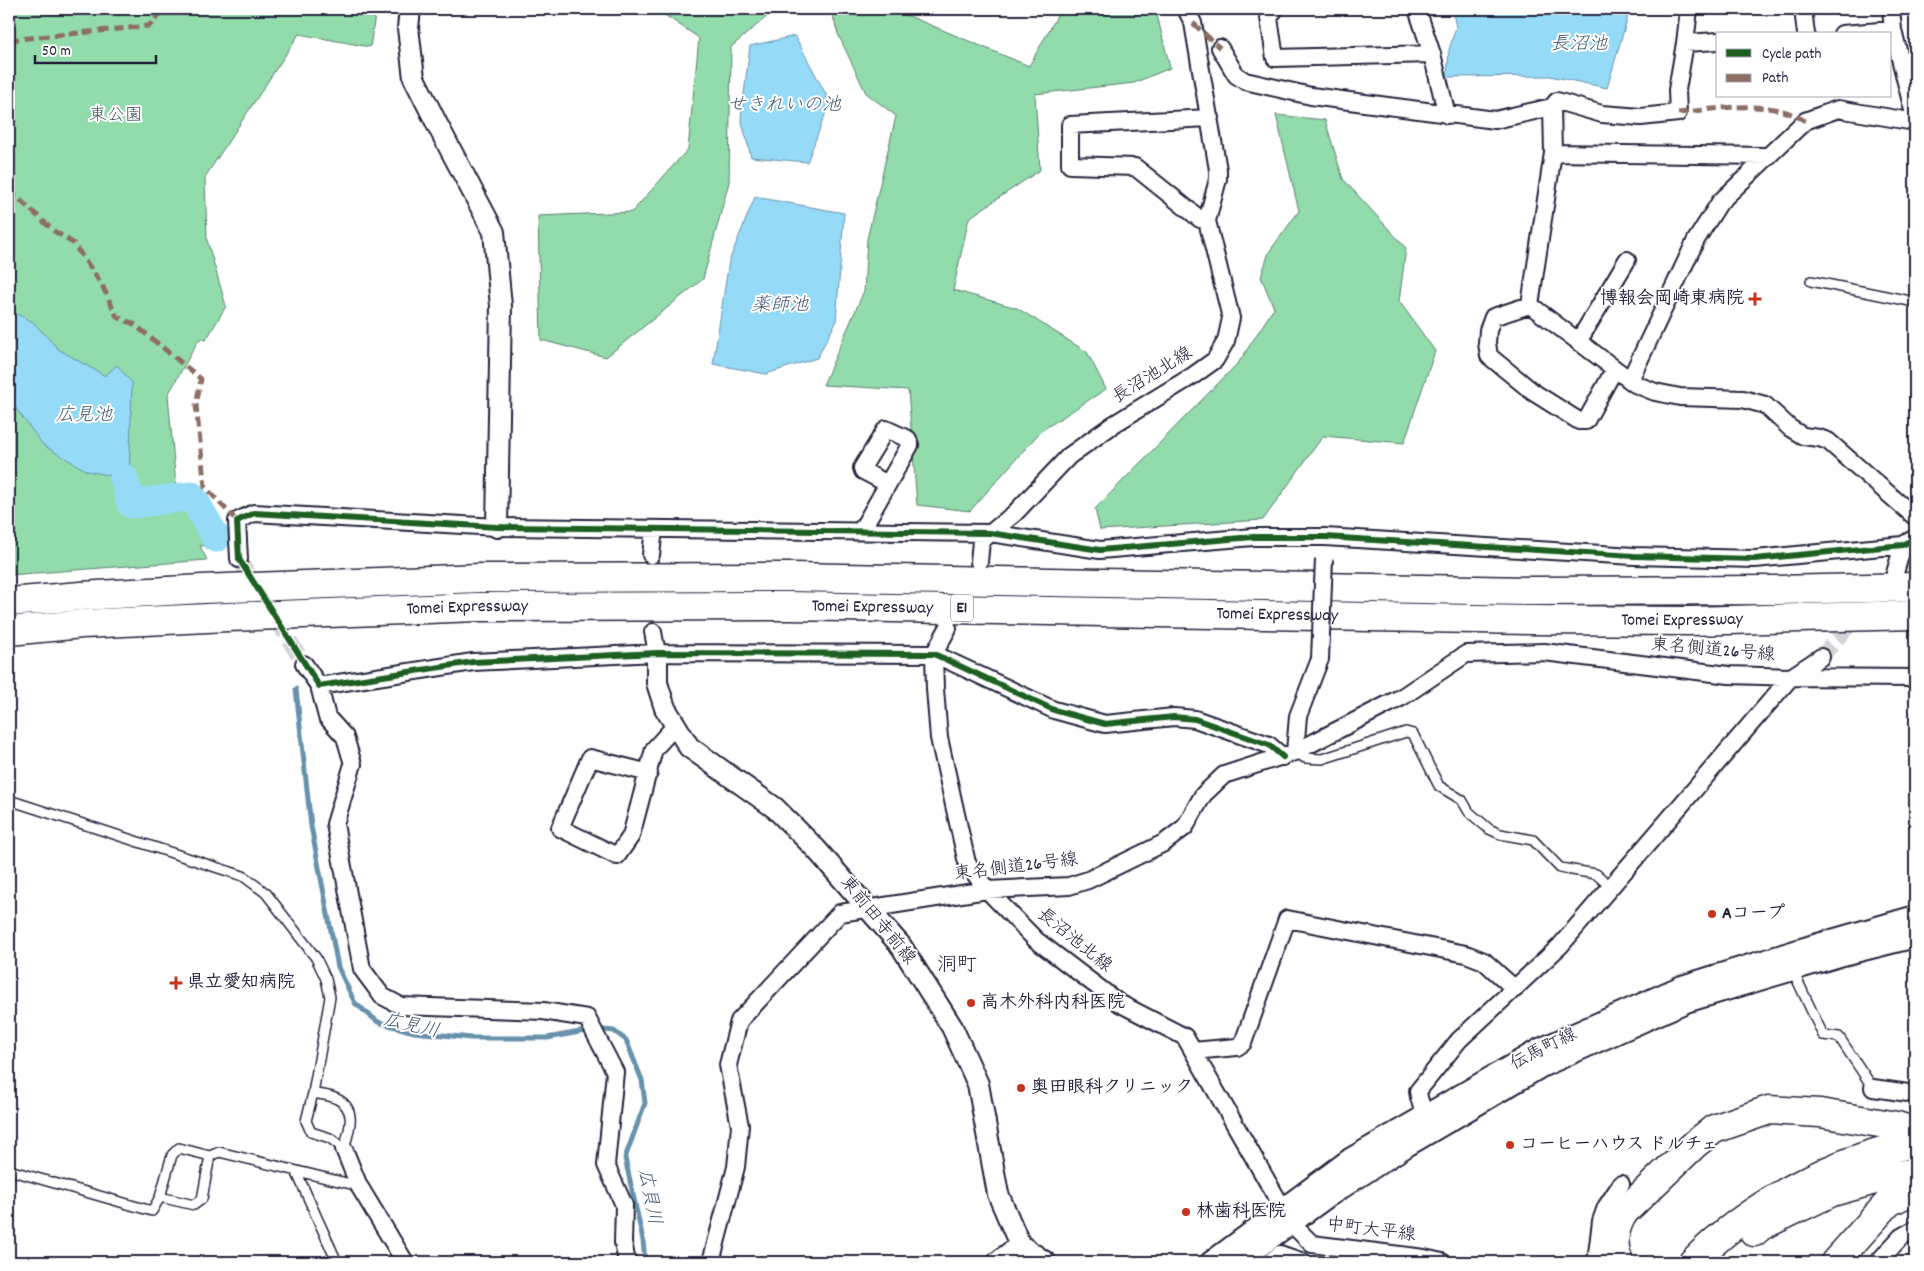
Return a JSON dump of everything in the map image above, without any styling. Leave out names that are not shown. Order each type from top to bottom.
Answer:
[{"type":"highway","name":"Tomei Expressway","points":[[9,602],[202,589],[479,578],[791,577],[1528,591],[1766,590],[1905,580]]},
{"type":"highway","name":"Tomei Expressway","points":[[9,631],[82,624],[179,619],[477,607],[789,606],[1689,621],[1908,617]]},
{"type":"highway","points":[[1619,1262],[1614,1240],[1617,1224],[1624,1212],[1714,1129],[1769,1110],[1820,1112],[1896,1126],[1915,1132]]},
{"type":"highway","points":[[1693,1262],[1706,1249],[1758,1209],[1798,1185],[1885,1149],[1915,1143]]},
{"type":"highway","points":[[1716,1262],[1761,1226],[1832,1192],[1888,1176],[1915,1173]]},
{"type":"highway","points":[[1835,1262],[1889,1202],[1915,1189]]},
{"type":"street","points":[[410,9],[408,28],[414,78],[494,232],[501,306],[497,527]]},
{"type":"street","points":[[1275,9],[1269,18],[1275,58],[1432,54]]},
{"type":"street","points":[[1417,9],[1432,54],[1447,115]]},
{"type":"street","points":[[1220,48],[1236,75],[1245,81],[1312,96],[1495,120],[1552,107],[1557,101],[1602,114],[1641,117],[1678,113],[1677,90],[1689,9]]},
{"type":"street","points":[[1803,9],[1806,32]]},
{"type":"street","points":[[1890,9],[1893,30],[1915,118]]},
{"type":"street","name":"長沼池北線","points":[[990,533],[1015,513],[1069,456],[1114,424],[1194,376],[1215,360],[1226,341],[1231,318],[1207,221],[1218,179],[1210,118],[1190,16]]},
{"type":"street","points":[[1868,32],[1893,30]]},
{"type":"street","points":[[1685,42],[1716,41]]},
{"type":"street","points":[[1530,305],[1553,154],[1552,107]]},
{"type":"street","points":[[1630,380],[1696,240],[1720,202],[1766,156],[1805,121],[1838,110],[1915,122]]},
{"type":"street","points":[[1207,221],[1200,219],[1135,167],[1070,165],[1070,125],[1210,118]]},
{"type":"street","points":[[1553,154],[1766,156]]},
{"type":"street","points":[[1578,342],[1627,260]]},
{"type":"street","points":[[1530,305],[1614,370],[1655,392],[1680,398],[1743,399],[1765,405],[1790,428],[1803,436],[1819,438],[1828,442],[1915,517]]},
{"type":"street","points":[[1530,305],[1493,317],[1488,330],[1487,343],[1490,356],[1533,392],[1580,421],[1586,421],[1614,370]]},
{"type":"street","points":[[861,531],[888,484]]},
{"type":"street","points":[[239,559],[237,520],[254,513],[497,527],[990,533],[1100,550],[1253,537],[1325,537],[1634,556],[1755,559],[1909,542],[1905,580]]},
{"type":"street","points":[[651,555],[654,529]]},
{"type":"street","points":[[979,562],[981,541],[990,533]]},
{"type":"street","points":[[319,686],[473,662],[657,653],[934,654],[1054,710],[1105,724],[1174,718],[1195,719],[1289,754],[1298,716],[1320,659],[1325,537]]},
{"type":"street","points":[[934,654],[948,628]]},
{"type":"street","points":[[652,632],[657,653]]},
{"type":"street","name":"東名側道26号線","points":[[711,1262],[736,1166],[740,1126],[728,1065],[739,1021],[840,913],[988,890],[1069,886],[1088,880],[1164,843],[1185,827],[1203,796],[1224,775],[1289,754],[1402,698],[1466,654],[1544,652],[1729,675],[1915,678]]},
{"type":"street","name":"東前田寺前線","points":[[657,653],[657,683],[665,708],[689,747],[775,808],[816,849],[869,907],[901,946],[952,1027],[978,1084],[998,1194],[1020,1245]]},
{"type":"street","name":"長沼池北線","points":[[934,654],[940,738],[967,863],[988,890],[1036,940],[1119,1003],[1185,1037],[1287,1215]]},
{"type":"street","points":[[1429,1123],[1418,1091],[1459,1040],[1560,946],[1791,677],[1821,657]]},
{"type":"street","points":[[304,664],[319,686],[327,717],[345,737],[353,764],[335,824],[362,969],[382,996],[400,1006],[543,1011],[587,1018],[615,1072],[606,1165],[624,1205],[624,1242],[627,1262]]},
{"type":"street","points":[[649,773],[590,758],[560,828],[617,856],[631,836],[649,773],[654,749],[675,726]]},
{"type":"street","name":"伝馬町線","points":[[1211,1262],[1287,1215],[1326,1198],[1429,1123],[1540,1049],[1682,986],[1915,916]]},
{"type":"street","points":[[1193,1050],[1237,1047],[1243,1043],[1287,919],[1466,954],[1484,961],[1515,989]]},
{"type":"street","name":"伝馬町線","points":[[1429,1123],[1543,1066],[1686,1002],[1843,955],[1915,937]]},
{"type":"street","points":[[1873,1088],[1915,1094]]},
{"type":"street","points":[[344,1149],[359,1186],[401,1261]]},
{"type":"street","points":[[1596,1262],[1601,1221],[1606,1207],[1621,1184]]},
{"type":"street","name":"伝馬町線","points":[[1238,1262],[1287,1215]]},
{"type":"street","name":"中町大平線","points":[[1287,1215],[1312,1244],[1442,1262]]},
{"type":"street","points":[[1878,1262],[1901,1237],[1915,1229]]},
{"type":"street","points":[[998,1262],[1020,1245],[1045,1262]]},
{"type":"street","points":[[1270,1262],[1280,1254],[1303,1262]]},
{"type":"lane","points":[[1811,281],[1915,302]]},
{"type":"lane","points":[[1289,754],[1305,758],[1322,759],[1406,732],[1413,734],[1439,786],[1462,800],[1469,812],[1489,829],[1500,834],[1533,840],[1560,868],[1596,874],[1611,886]]},
{"type":"lane","points":[[9,800],[243,876],[266,893],[316,958],[326,979],[330,997],[313,1093],[306,1121],[311,1132],[330,1138],[344,1149],[352,1122],[349,1109],[337,1099],[313,1093]]},
{"type":"lane","points":[[1793,971],[1822,1035],[1838,1037],[1873,1088]]},
{"type":"lane","points":[[9,1170],[152,1211],[160,1197],[172,1155],[179,1148],[210,1156],[219,1152],[359,1186]]},
{"type":"lane","points":[[160,1197],[194,1204],[202,1198],[210,1156]]},
{"type":"lane","points":[[296,1170],[337,1262]]},
{"type":"green space","name":"東公園","points":[[9,9],[376,9],[370,47],[299,34],[205,177],[207,240],[226,306],[206,340],[199,339],[168,395],[176,485],[224,545],[200,546],[207,560],[9,575]]},
{"type":"green space","points":[[656,9],[776,9],[731,47],[729,182],[703,279],[606,357],[541,340],[538,216],[632,212],[688,149],[699,38]]},
{"type":"green space","points":[[831,9],[892,9],[1029,66],[1061,9],[1148,9],[1157,15],[1170,68],[1134,83],[1035,94],[1040,170],[969,218],[953,290],[1017,308],[1087,352],[1106,389],[1041,431],[970,511],[917,505],[908,390],[823,385],[864,291],[867,239],[896,116],[866,93],[838,34]]},
{"type":"green space","points":[[1276,115],[1325,120],[1343,179],[1406,248],[1399,301],[1435,351],[1404,443],[1323,436],[1263,520],[1100,530],[1095,509],[1239,362],[1274,308],[1261,277],[1269,252],[1299,211]]},
{"type":"water","name":"長沼池","points":[[1452,9],[1630,9],[1607,88],[1550,76],[1447,77],[1449,50],[1456,27]]},
{"type":"water","name":"せきれいの池","points":[[795,36],[830,102],[807,162],[751,157],[741,118],[750,46]]},
{"type":"water","name":"薬師池","points":[[755,197],[844,213],[836,322],[817,358],[766,374],[713,364],[729,261]]},
{"type":"water","name":"広見池","points":[[9,310],[33,322],[58,349],[105,376],[117,365],[132,383],[129,479],[87,471],[43,445],[9,399]]},
{"type":"waterway","name":"広見川","points":[[124,478],[131,504],[192,496],[216,538]]},
{"type":"waterway","name":"広見川","points":[[296,689],[311,826],[338,967],[355,1003],[378,1022],[414,1032],[471,1038],[547,1038],[596,1029],[614,1031],[626,1040],[642,1080],[645,1103],[625,1158],[643,1240],[645,1262]]},
{"type":"tunnel","points":[[239,559],[304,664]]},
{"type":"tunnel","points":[[1821,657],[1859,614]]},
{"type":"marked path","points":[[9,40],[149,26],[164,9]]},
{"type":"marked path","points":[[1193,23],[1220,48]]},
{"type":"marked path","points":[[1678,113],[1760,107],[1776,109],[1805,121]]},
{"type":"marked path","points":[[9,190],[54,231],[73,243],[102,285],[117,317],[134,324],[201,379],[196,405],[205,487],[237,521]]},
{"type":"cycle path","points":[[1283,757],[1269,745],[1195,719],[1174,717],[1105,724],[1054,710],[934,654],[657,653],[473,662],[319,686],[239,559],[237,521],[254,513],[497,527],[990,533],[1100,550],[1253,537],[1325,537],[1634,556],[1755,559],[1903,545],[1915,538]]},
{"type":"place","name":"博報会岡崎東病院","points":[[1755,299]]},
{"type":"place","name":"Aコープ","points":[[1712,914]]},
{"type":"place","name":"県立愛知病院","points":[[176,983]]},
{"type":"place","name":"高木外科内科医院","points":[[971,1003]]},
{"type":"place","name":"奥田眼科クリニック","points":[[1021,1088]]},
{"type":"place","name":"コーヒーハウス ドルチェ","points":[[1510,1145]]},
{"type":"place","name":"林歯科医院","points":[[1186,1212]]},
{"type":"district","name":"洞町","points":[[957,966]]},
{"type":"water label","name":"広貝川","points":[[648,1197]]}]
